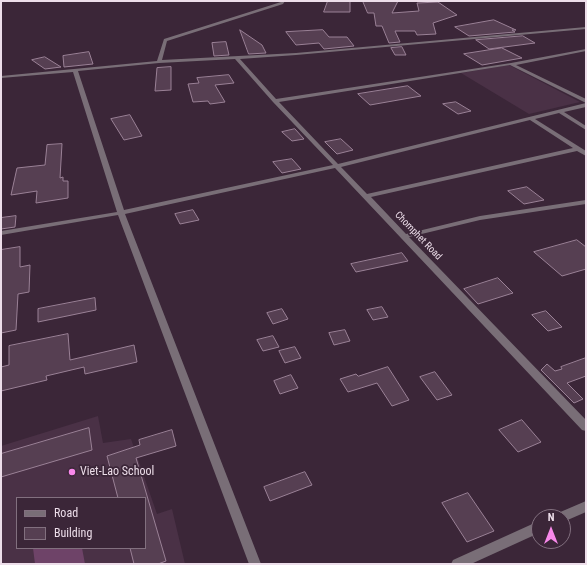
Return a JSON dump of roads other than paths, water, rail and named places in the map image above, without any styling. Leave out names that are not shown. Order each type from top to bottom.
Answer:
[{"type":"street","points":[[159,62],[165,40],[282,3],[284,1]]},
{"type":"street","points":[[1,77],[75,69],[159,62],[237,58],[586,28]]},
{"type":"street","points":[[274,101],[511,64],[586,50]]},
{"type":"street","name":"Chomphet Road","points":[[237,58],[274,101],[406,236],[586,427]]},
{"type":"street","points":[[511,64],[586,101]]},
{"type":"street","points":[[75,69],[120,212],[255,564]]},
{"type":"street","points":[[1,233],[120,212],[337,166],[586,105]]},
{"type":"street","points":[[561,112],[586,128]]},
{"type":"street","points":[[530,118],[586,154]]},
{"type":"street","points":[[366,196],[578,149]]},
{"type":"street","points":[[406,236],[480,218],[586,202]]},
{"type":"street","points":[[571,513],[586,506]]},
{"type":"street","points":[[457,564],[531,531]]},
{"type":"place","name":"Viet-Lao School","points":[[72,472]]}]
